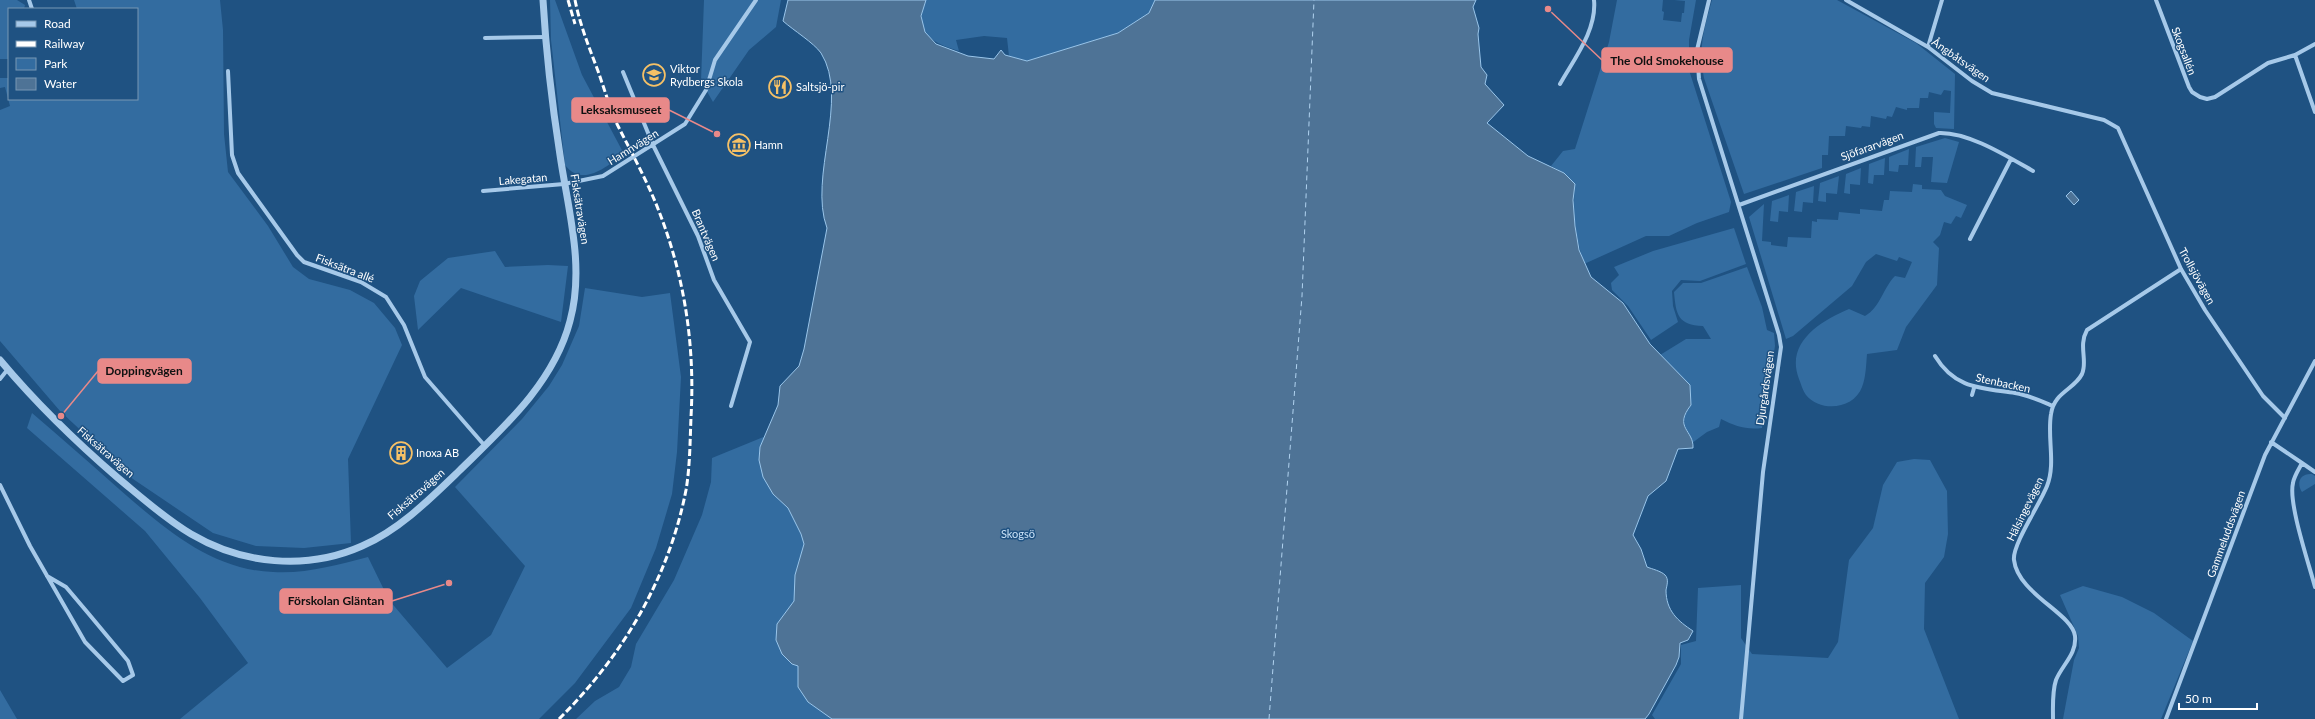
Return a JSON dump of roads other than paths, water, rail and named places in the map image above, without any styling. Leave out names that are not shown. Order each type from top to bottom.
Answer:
[{"type":"street","name":"Fisksätravägen","points":[[0,360],[53,420],[155,509],[189,533],[206,542],[230,552],[258,560],[292,562],[329,557],[362,546],[387,532],[435,494],[518,412],[542,381],[562,344],[570,322],[575,285],[576,258],[564,184],[545,36],[543,0]]},
{"type":"street","name":"Hamnvägen","points":[[564,184],[603,176],[685,124],[706,90],[715,60],[756,0]]},
{"type":"street","points":[[1560,84],[1587,35],[1592,19],[1594,0]]},
{"type":"street","name":"Djurgårdsvägen","points":[[1708,0],[1698,39],[1697,67],[1714,131],[1739,205],[1779,334],[1781,347],[1763,472],[1741,719]]},
{"type":"street","name":"Ångbåtsvägen","points":[[1846,0],[1928,47],[1972,81],[1992,93],[2104,120],[2118,128]]},
{"type":"street","points":[[1928,47],[1942,0]]},
{"type":"street","name":"Skogsallén","points":[[2156,0],[2189,87],[2196,95],[2207,99],[2214,97],[2268,63],[2295,55]]},
{"type":"street","points":[[485,38],[545,36]]},
{"type":"street","points":[[2315,44],[2295,55],[2315,112]]},
{"type":"street","name":"Fisksätra allé","points":[[228,71],[232,155],[238,173],[297,255],[304,262],[361,282],[386,297],[404,325],[425,377],[485,446]]},
{"type":"street","name":"Brantvägen","points":[[623,72],[653,145],[698,236],[714,280],[750,342],[731,406]]},
{"type":"street","name":"Trollsjövägen","points":[[2118,128],[2181,269],[2205,310],[2263,396],[2285,418]]},
{"type":"street","name":"Sjöfararvägen","points":[[1739,205],[1939,133],[1956,134],[2011,158],[2033,171]]},
{"type":"street","points":[[1970,239],[2011,158]]},
{"type":"street","name":"Lakegatan","points":[[483,191],[564,184]]},
{"type":"street","points":[[2053,406],[2060,395],[2078,380],[2082,373],[2084,365],[2082,348],[2083,337],[2087,330],[2181,269]]},
{"type":"street","name":"Stenbacken","points":[[1935,356],[1949,373],[1974,388],[2016,393],[2053,406]]},
{"type":"street","name":"Gammeluddsvägen","points":[[2166,719],[2271,442],[2315,361]]},
{"type":"street","points":[[0,379],[8,369]]},
{"type":"street","points":[[1972,395],[1974,388]]},
{"type":"street","name":"Hälsingevägen","points":[[2053,406],[2051,414],[2050,477],[2043,497],[2018,542],[2013,558],[2015,570],[2024,583],[2062,618],[2075,634],[2076,645],[2073,653],[2056,681],[2053,719]]},
{"type":"street","points":[[2271,442],[2315,472]]},
{"type":"street","points":[[2302,463],[2293,482],[2292,489],[2295,511],[2315,587]]},
{"type":"street","points":[[0,485],[47,576],[85,642],[123,681],[133,675],[128,662],[66,587],[47,576]]},
{"type":"water","points":[[788,0],[926,0],[921,16],[925,32],[936,44],[968,56],[994,59],[1001,50],[1005,55],[1027,61],[1118,33],[1149,13],[1155,0],[1476,0],[1473,7],[1479,28],[1478,34],[1481,67],[1487,75],[1485,84],[1504,105],[1487,123],[1528,156],[1564,173],[1575,184],[1573,200],[1579,250],[1591,277],[1623,303],[1650,344],[1690,385],[1691,405],[1686,413],[1684,424],[1691,437],[1693,448],[1678,449],[1666,481],[1648,496],[1633,535],[1641,549],[1647,567],[1661,572],[1667,578],[1666,590],[1668,604],[1674,615],[1693,631],[1688,640],[1680,643],[1679,657],[1676,665],[1645,719],[832,719],[808,702],[798,687],[798,666],[792,664],[782,654],[776,640],[777,624],[794,601],[795,575],[804,544],[801,534],[788,508],[773,494],[763,477],[759,460],[760,447],[778,405],[780,386],[799,366],[804,349],[827,228],[822,208],[822,186],[831,115],[832,93],[829,72],[818,49],[783,21]]},
{"type":"water","points":[[2071,191],[2079,200],[2074,205],[2066,196]]},
{"type":"railway","points":[[568,0],[575,24]]},
{"type":"railway","points":[[559,719],[582,695],[622,642],[640,614],[655,585],[668,554],[678,523],[686,490],[690,454],[692,391],[690,339],[682,288],[669,239],[650,190],[613,116],[579,18],[575,0]]},
{"type":"place","name":"The Old Smokehouse","points":[[1548,9]]},
{"type":"place","name":"Viktor Rydbergs Skola","points":[[654,75]]},
{"type":"place","name":"Saltsjö-pir","points":[[780,87]]},
{"type":"place","name":"Leksaksmuseet","points":[[717,134]]},
{"type":"place","name":"Hamn","points":[[739,145]]},
{"type":"place","name":"Doppingvägen","points":[[61,416]]},
{"type":"place","name":"Inoxa AB","points":[[401,453]]},
{"type":"place","name":"Förskolan Gläntan","points":[[449,583]]},
{"type":"park label","name":"Skogsö","points":[[1018,534]]}]
